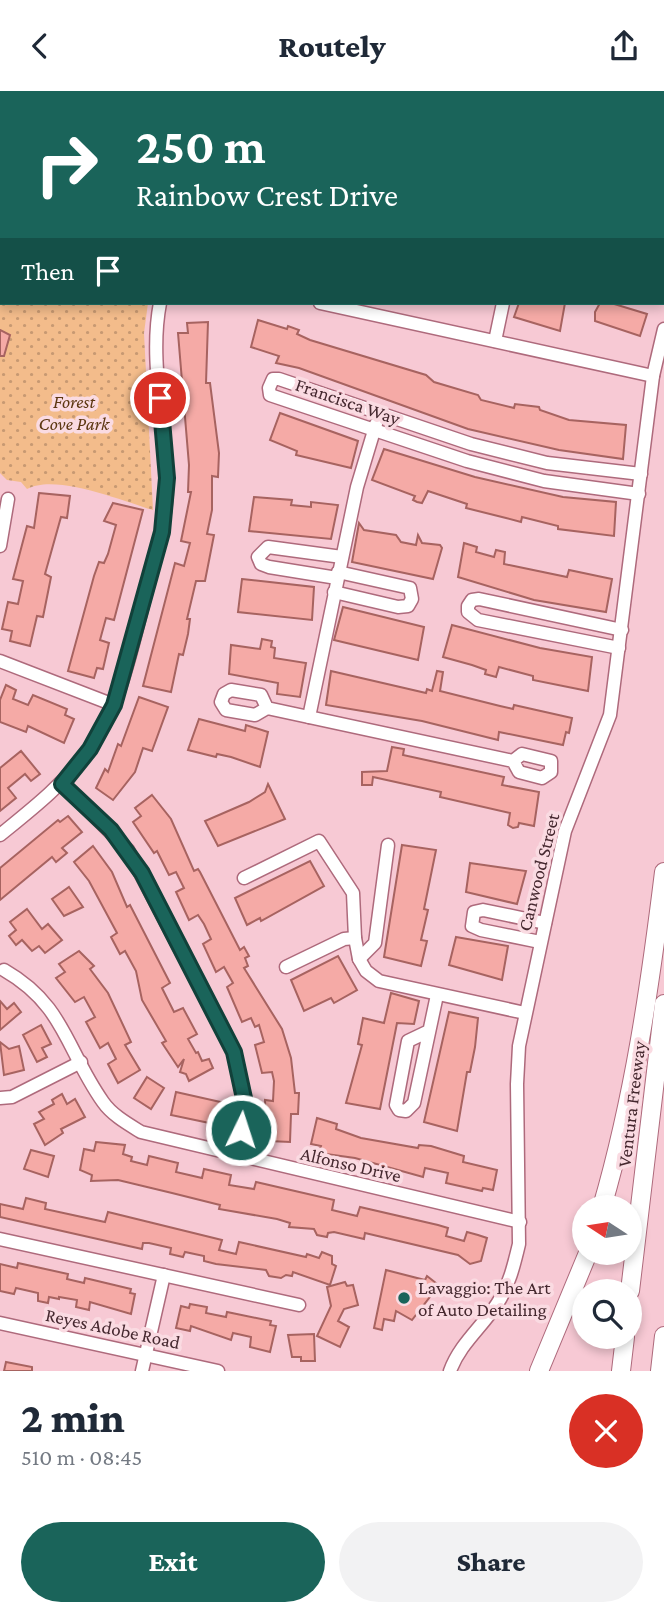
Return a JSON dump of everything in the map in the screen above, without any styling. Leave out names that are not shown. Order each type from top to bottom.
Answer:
[{"type":"highway","points":[[605,1195],[637,1067],[664,872]]},
{"type":"highway","name":"Ventura Freeway","points":[[631,1279],[664,1004]]},
{"type":"highway","points":[[539,1371],[583,1265]]},
{"type":"highway","points":[[660,1371],[664,1336]]},
{"type":"highway","points":[[621,1371],[624,1349]]},
{"type":"street","points":[[0,835],[62,784],[90,749],[114,705],[166,512],[167,478],[156,345],[160,305]]},
{"type":"street","points":[[333,305],[653,376]]},
{"type":"street","points":[[495,341],[503,305]]},
{"type":"street","name":"Canwood Street","points":[[450,1371],[468,1337],[497,1304],[505,1289],[519,1244],[517,1084],[525,1013],[565,831],[610,715],[653,376],[664,328]]},
{"type":"street","name":"Francisca Way","points":[[639,494],[544,481],[467,461],[270,395],[270,384],[273,379],[279,379],[471,444],[547,463],[641,474]]},
{"type":"street","points":[[309,717],[357,487],[379,413]]},
{"type":"street","points":[[467,461],[471,444]]},
{"type":"street","points":[[544,481],[547,463]]},
{"type":"street","points":[[0,546],[8,499]]},
{"type":"street","points":[[334,592],[398,607],[408,606],[412,599],[410,588],[338,575],[269,568],[261,564],[258,557],[268,547],[342,557]]},
{"type":"street","points":[[619,648],[478,620],[468,613],[467,606],[472,600],[479,599],[622,630]]},
{"type":"street","points":[[528,632],[533,612]]},
{"type":"street","points":[[0,661],[114,705]]},
{"type":"street","points":[[267,708],[513,761]]},
{"type":"street","points":[[62,784],[128,850],[234,1052],[245,1103],[237,1157]]},
{"type":"street","points":[[244,878],[319,841],[353,893],[355,937],[359,959],[366,971],[379,981],[525,1013]]},
{"type":"street","points":[[359,959],[375,943],[388,845]]},
{"type":"street","points":[[540,942],[481,930],[472,926],[471,919],[474,912],[483,910],[545,923]]},
{"type":"street","points":[[286,967],[344,939],[355,937]]},
{"type":"street","name":"Alfonso Drive","points":[[4,970],[36,992],[59,1019],[104,1103],[141,1132],[237,1157],[520,1222]]},
{"type":"street","points":[[429,1031],[408,1041],[396,1105],[399,1110],[412,1108],[437,995]]},
{"type":"street","points":[[0,1098],[12,1097],[81,1062]]},
{"type":"street","points":[[0,1239],[299,1304]]},
{"type":"street","points":[[142,1371],[164,1275]]},
{"type":"street","name":"Reyes Adobe Road","points":[[0,1323],[218,1371]]},
{"type":"green space","name":"Forest Cove Park","points":[[0,305],[148,305],[144,333],[153,510],[71,486],[39,485],[27,489],[21,482],[7,480],[0,473]]},
{"type":"building","points":[[518,305],[565,305],[560,331],[514,317]]},
{"type":"building","points":[[599,305],[618,305],[647,314],[640,336],[595,321],[595,312]]},
{"type":"building","points":[[258,320],[287,329],[288,326],[299,330],[297,334],[310,340],[426,375],[434,382],[478,395],[481,400],[514,408],[515,404],[539,407],[540,410],[569,420],[626,425],[623,459],[559,450],[468,429],[299,368],[276,363],[279,356],[251,347]]},
{"type":"building","points":[[208,322],[206,383],[210,383],[219,453],[218,477],[212,476],[212,510],[207,534],[214,535],[205,581],[196,581],[187,619],[190,619],[188,634],[183,655],[179,654],[171,692],[143,686],[175,563],[184,566],[190,543],[181,541],[191,492],[188,492],[189,465],[178,333],[188,333],[187,323]]},
{"type":"building","points":[[0,330],[10,335],[4,356],[0,356]]},
{"type":"building","points":[[280,413],[358,441],[351,468],[296,455],[297,451],[270,440]]},
{"type":"building","points":[[384,449],[475,477],[563,497],[616,502],[614,536],[558,529],[558,526],[522,517],[521,522],[466,508],[467,504],[428,491],[422,503],[417,502],[413,500],[415,496],[372,480]]},
{"type":"building","points":[[39,493],[70,496],[67,518],[61,517],[45,574],[51,577],[43,617],[37,616],[30,646],[10,641],[12,631],[2,629],[8,602],[18,604],[23,581],[13,579],[27,526],[34,528]]},
{"type":"building","points":[[254,497],[292,500],[291,505],[311,507],[311,502],[338,505],[331,539],[249,531]]},
{"type":"building","points":[[113,503],[143,510],[114,620],[106,618],[100,640],[109,643],[103,669],[97,668],[94,678],[68,671],[94,576],[99,562],[104,563],[108,554],[116,525],[104,521]]},
{"type":"building","points":[[359,523],[364,530],[396,535],[401,542],[416,545],[418,535],[422,543],[440,545],[442,548],[433,579],[352,562]]},
{"type":"building","points":[[464,543],[477,547],[476,552],[494,557],[496,550],[505,552],[504,564],[567,577],[569,570],[612,579],[606,612],[534,600],[458,577]]},
{"type":"building","points":[[242,579],[314,587],[312,620],[238,612]]},
{"type":"building","points":[[343,607],[424,627],[418,660],[334,640]]},
{"type":"building","points":[[452,625],[540,648],[592,657],[588,691],[533,680],[533,676],[499,667],[496,677],[485,674],[486,670],[443,657]]},
{"type":"building","points":[[262,639],[272,641],[271,647],[275,648],[274,658],[306,663],[300,697],[277,694],[278,683],[229,674],[231,645],[260,649]]},
{"type":"building","points":[[331,671],[426,693],[427,689],[432,691],[437,671],[443,672],[440,691],[513,709],[514,705],[572,718],[569,733],[566,732],[563,745],[499,732],[498,740],[422,721],[326,705]]},
{"type":"building","points":[[6,685],[16,690],[13,699],[28,705],[33,695],[67,709],[65,715],[74,719],[64,743],[28,726],[26,732],[0,722],[0,700]]},
{"type":"building","points":[[139,697],[168,707],[152,751],[143,748],[135,772],[113,800],[96,788],[105,769],[108,772],[118,744],[121,746]]},
{"type":"building","points":[[199,719],[245,731],[246,725],[268,732],[260,767],[231,757],[217,754],[216,757],[188,750]]},
{"type":"building","points":[[392,747],[404,749],[403,755],[504,777],[502,785],[539,792],[534,826],[519,823],[518,827],[513,828],[508,825],[510,813],[440,797],[441,792],[373,777],[372,785],[362,785],[362,772],[387,771]]},
{"type":"building","points":[[21,751],[40,774],[31,781],[25,774],[8,788],[16,798],[0,811],[0,768]]},
{"type":"building","points":[[268,784],[285,819],[218,846],[205,821],[249,802],[265,792]]},
{"type":"building","points":[[152,795],[171,819],[194,871],[198,869],[200,872],[240,950],[244,947],[249,956],[245,958],[248,966],[244,968],[282,1029],[291,1058],[295,1093],[299,1093],[298,1114],[291,1114],[290,1142],[269,1141],[269,1131],[266,1131],[265,1100],[273,1101],[274,1081],[272,1072],[262,1073],[255,1045],[264,1042],[259,1025],[255,1027],[251,1018],[242,1022],[227,987],[233,983],[224,967],[216,972],[203,944],[211,939],[204,924],[198,915],[189,920],[176,892],[184,888],[176,872],[169,875],[157,851],[154,853],[133,822],[141,816],[135,808]]},
{"type":"building","points":[[68,816],[82,832],[62,848],[67,853],[56,862],[52,857],[0,900],[0,868],[58,820],[60,822]]},
{"type":"building","points":[[402,845],[436,850],[424,909],[428,910],[421,940],[427,941],[421,966],[384,957]]},
{"type":"building","points":[[93,846],[112,872],[127,907],[130,905],[170,983],[162,988],[174,1012],[183,1008],[197,1034],[188,1039],[202,1061],[209,1059],[213,1068],[189,1081],[186,1074],[180,1072],[184,1059],[178,1067],[162,1043],[166,1041],[142,1000],[136,971],[125,951],[120,954],[111,937],[117,933],[89,881],[74,862]]},
{"type":"building","points":[[310,861],[324,886],[261,921],[260,918],[247,925],[235,898]]},
{"type":"building","points":[[470,863],[526,871],[517,904],[466,892]]},
{"type":"building","points":[[69,887],[83,907],[64,916],[52,899]]},
{"type":"building","points":[[27,909],[42,929],[48,924],[62,940],[45,953],[39,946],[32,951],[22,940],[16,945],[9,936],[16,930],[10,922]]},
{"type":"building","points":[[456,937],[508,946],[502,980],[449,965]]},
{"type":"building","points":[[79,951],[94,966],[90,969],[108,993],[131,1042],[125,1045],[140,1070],[118,1083],[108,1064],[116,1059],[108,1043],[100,1048],[86,1022],[95,1017],[84,997],[75,1002],[56,978],[65,972],[59,964]]},
{"type":"building","points":[[338,956],[357,990],[334,1003],[331,998],[304,1011],[291,980]]},
{"type":"building","points":[[391,993],[419,1001],[414,1024],[397,1023],[380,1109],[346,1103],[362,1045],[358,1044],[363,1018],[384,1023]]},
{"type":"building","points":[[0,1001],[7,1009],[14,1003],[21,1012],[0,1030]]},
{"type":"building","points":[[449,1012],[478,1018],[475,1047],[470,1072],[467,1072],[457,1131],[424,1122]]},
{"type":"building","points":[[41,1025],[51,1044],[42,1048],[47,1057],[37,1062],[23,1035]]},
{"type":"building","points":[[0,1042],[9,1049],[19,1046],[24,1070],[4,1075]]},
{"type":"building","points":[[147,1077],[164,1088],[151,1109],[134,1098]]},
{"type":"building","points":[[176,1092],[225,1103],[219,1125],[171,1115]]},
{"type":"building","points":[[62,1094],[67,1104],[75,1099],[85,1117],[61,1129],[63,1133],[45,1145],[34,1124],[44,1119],[39,1112],[54,1104],[52,1100]]},
{"type":"building","points":[[317,1118],[337,1124],[336,1129],[361,1138],[418,1148],[419,1145],[431,1146],[464,1156],[463,1162],[497,1170],[493,1190],[483,1188],[482,1191],[446,1183],[448,1173],[425,1168],[423,1177],[355,1158],[319,1153],[321,1146],[311,1144]]},
{"type":"building","points":[[96,1142],[125,1145],[123,1154],[132,1157],[131,1161],[147,1165],[149,1156],[178,1163],[176,1172],[202,1178],[204,1169],[231,1175],[229,1185],[254,1189],[256,1182],[334,1200],[332,1210],[357,1216],[360,1207],[438,1225],[448,1228],[446,1236],[464,1241],[467,1232],[478,1235],[487,1238],[481,1261],[470,1264],[458,1255],[365,1233],[364,1239],[334,1232],[328,1233],[327,1237],[317,1235],[314,1229],[289,1227],[290,1223],[277,1219],[219,1209],[220,1205],[118,1180],[91,1181],[92,1175],[80,1170],[84,1149],[94,1151]]},
{"type":"building","points":[[31,1150],[54,1156],[48,1177],[24,1169]]},
{"type":"building","points":[[26,1198],[46,1203],[45,1209],[105,1222],[108,1212],[222,1240],[219,1250],[236,1254],[239,1242],[306,1257],[307,1254],[319,1258],[322,1252],[332,1256],[332,1264],[336,1266],[330,1285],[293,1272],[292,1276],[281,1278],[269,1276],[266,1270],[204,1261],[204,1256],[185,1252],[183,1257],[170,1254],[171,1248],[149,1243],[143,1243],[142,1249],[0,1217],[0,1204],[23,1209]]},
{"type":"building","points":[[18,1263],[68,1274],[67,1279],[84,1283],[85,1278],[131,1289],[130,1293],[135,1294],[131,1314],[90,1302],[89,1310],[76,1307],[77,1300],[59,1297],[49,1297],[48,1303],[38,1301],[38,1293],[16,1288],[14,1294],[0,1291],[0,1264],[17,1268]]},
{"type":"building","name":"Lavaggio: The Art of Auto Detailing","points":[[386,1270],[425,1280],[427,1276],[436,1283],[433,1286],[436,1289],[412,1320],[396,1311],[394,1321],[384,1319],[382,1330],[374,1328]]},
{"type":"building","points":[[345,1282],[347,1286],[353,1285],[358,1305],[344,1309],[338,1321],[349,1327],[340,1347],[317,1336],[331,1306],[327,1287]]},
{"type":"building","points":[[190,1304],[207,1307],[206,1313],[226,1317],[227,1312],[271,1321],[270,1325],[276,1326],[270,1352],[250,1347],[251,1337],[233,1333],[231,1340],[191,1326],[190,1331],[176,1328],[181,1306],[189,1308]]},
{"type":"building","points":[[314,1334],[315,1361],[301,1361],[301,1357],[292,1357],[288,1335]]},
{"type":"building","points":[[6,1362],[32,1367],[32,1371],[4,1371]]},
{"type":"place","name":"Lavaggio: The Art of Auto Detailing","points":[[404,1298]]},
{"type":"route","points":[[160,398],[167,478],[166,512],[162,532],[114,705],[90,749],[62,784],[111,830],[142,873],[234,1052],[245,1103],[241,1130]]}]
